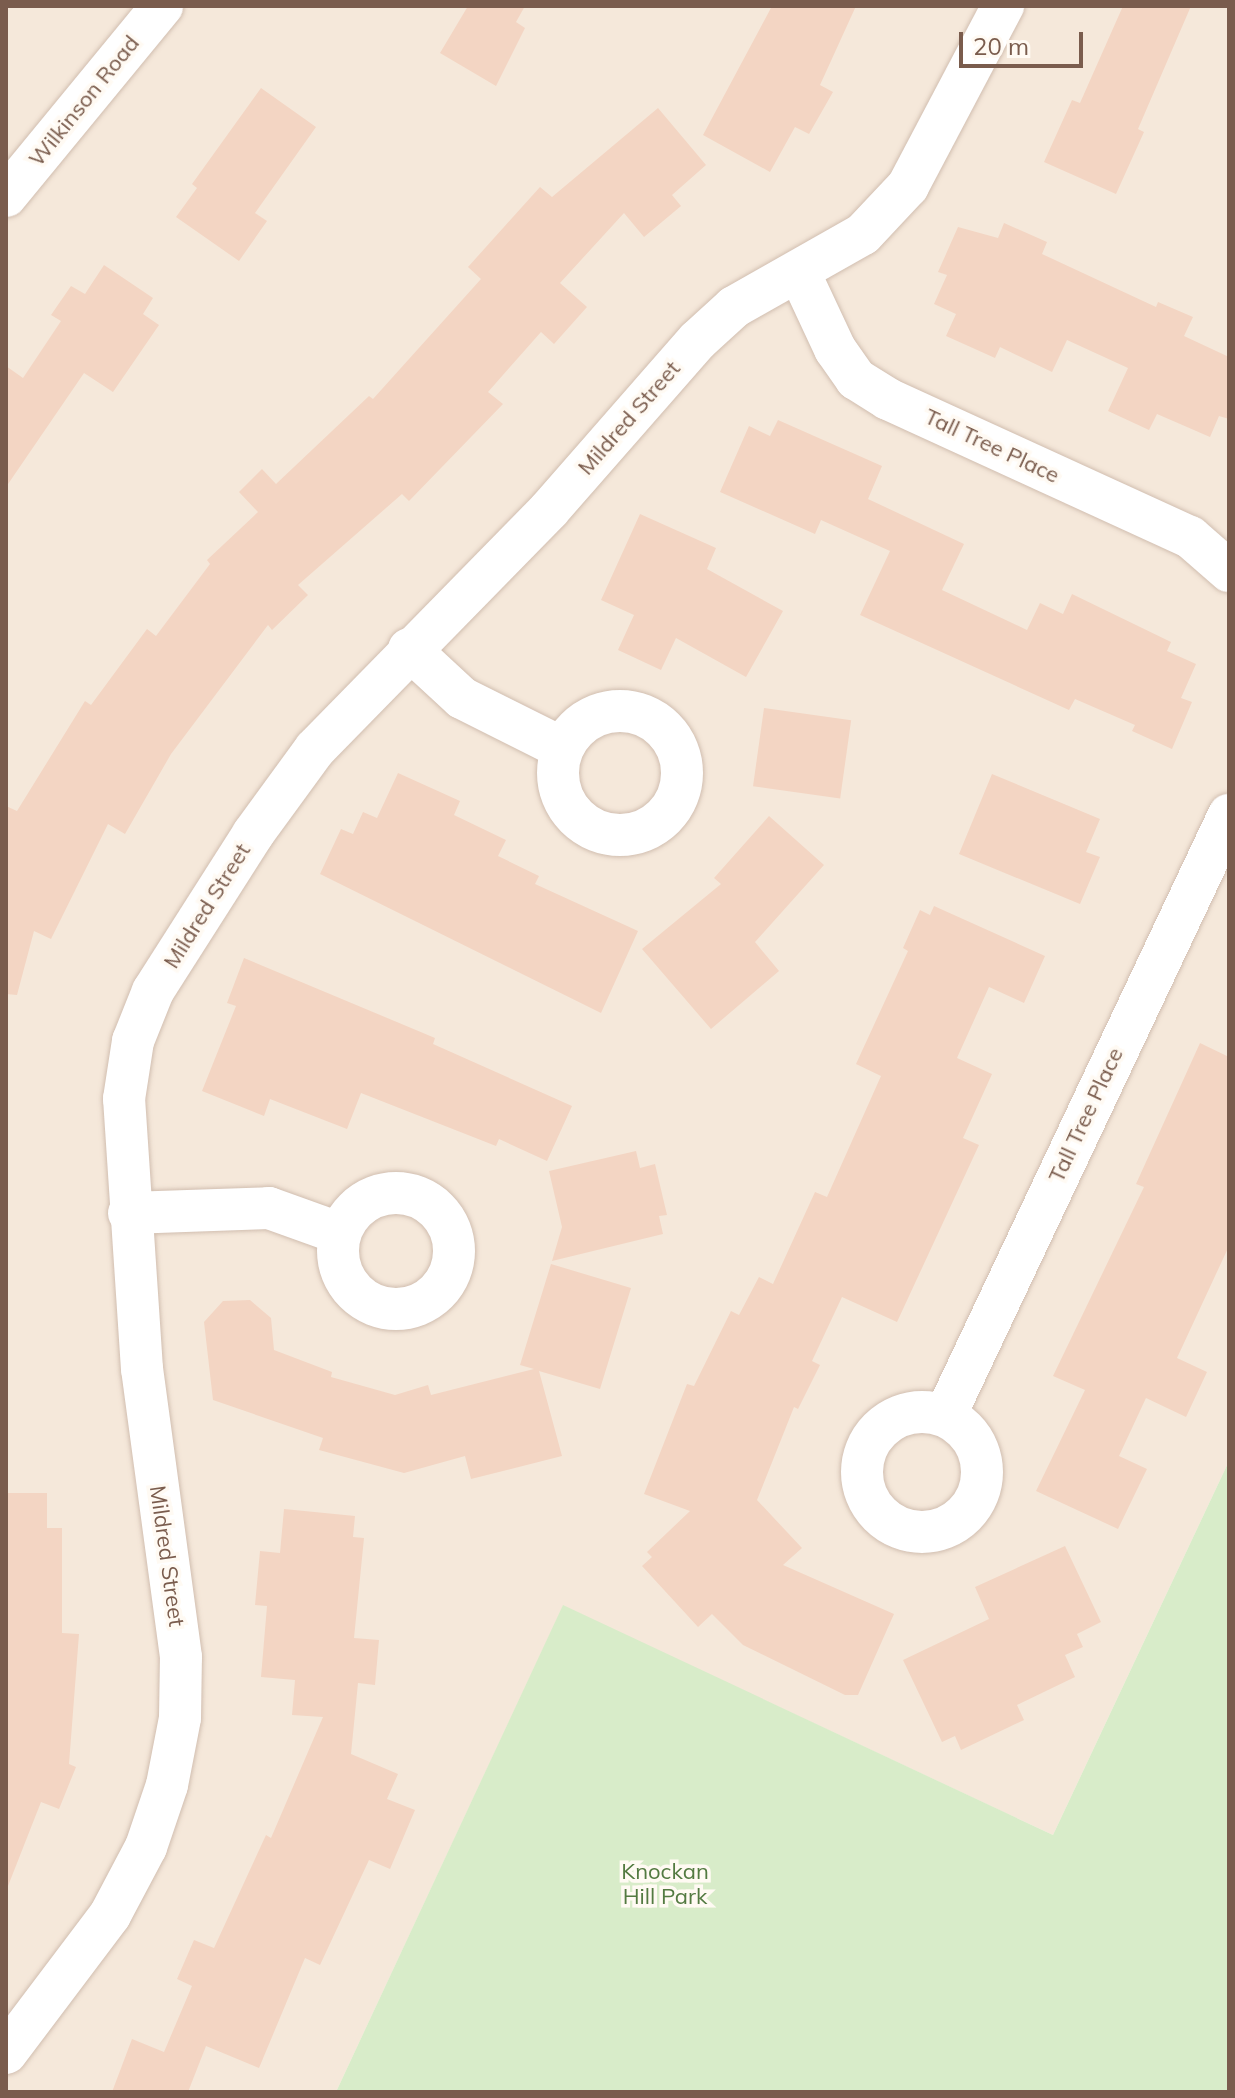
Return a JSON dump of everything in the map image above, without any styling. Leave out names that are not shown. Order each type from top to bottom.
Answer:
[{"type":"street","name":"Wilkinson Road","points":[[6,196],[162,6]]},
{"type":"street","name":"Mildred Street","points":[[6,2053],[110,1915],[146,1847],[167,1785],[180,1718],[181,1657],[152,1451],[129,1213],[124,1099],[133,1041],[153,991],[253,834],[315,749],[409,649],[549,510],[698,340],[734,307],[800,274],[863,234],[908,186],[1003,6]]},
{"type":"street","name":"Tall Tree Place","points":[[800,274],[835,349],[856,379],[888,399],[1190,537],[1229,571]]},
{"type":"street","points":[[409,649],[462,698],[562,748]]},
{"type":"street","name":"Tall Tree Place","points":[[945,1416],[1229,815]]},
{"type":"street","points":[[129,1213],[269,1208],[339,1233]]},
{"type":"shaded area","points":[[6,6],[1229,6],[1229,1461],[1053,1835],[563,1606],[336,2092],[6,2092]]},
{"type":"green space","name":"Knockan Hill Park","points":[[1229,1461],[1229,2092],[336,2092],[563,1605],[1053,1835]]},
{"type":"building","points":[[468,6],[525,6],[516,22],[525,28],[496,86],[440,53]]},
{"type":"building","points":[[772,6],[856,6],[820,85],[833,92],[809,134],[795,127],[770,172],[703,135]]},
{"type":"building","points":[[1123,6],[1191,6],[1138,129],[1144,132],[1116,194],[1044,162],[1072,100],[1080,103]]},
{"type":"building","points":[[261,88],[316,127],[255,213],[267,221],[239,261],[176,217],[197,188],[192,184]]},
{"type":"building","points":[[658,108],[706,165],[672,195],[681,206],[644,237],[624,213],[560,283],[587,307],[554,344],[541,332],[488,392],[503,404],[409,501],[402,494],[298,585],[308,595],[272,630],[268,625],[171,754],[125,834],[108,824],[51,939],[34,931],[17,995],[6,994],[6,806],[17,811],[85,701],[91,705],[147,629],[156,636],[210,564],[207,560],[258,512],[239,492],[262,469],[276,484],[369,396],[373,399],[481,279],[468,267],[540,187],[552,197]]},
{"type":"building","points":[[1004,223],[1047,242],[1042,254],[1156,307],[1158,302],[1193,317],[1184,336],[1229,357],[1229,419],[1219,416],[1210,437],[1157,414],[1149,430],[1108,411],[1128,368],[1067,340],[1052,372],[1000,347],[995,358],[946,336],[956,314],[934,304],[947,275],[938,272],[958,227],[998,238]]},
{"type":"building","points":[[104,265],[153,298],[143,314],[159,325],[113,392],[84,373],[6,487],[6,366],[23,378],[61,321],[51,315],[71,286],[85,294]]},
{"type":"building","points":[[778,420],[882,466],[868,499],[964,544],[942,590],[1027,630],[1040,603],[1063,614],[1072,594],[1171,642],[1167,651],[1196,664],[1181,698],[1192,702],[1172,749],[1132,731],[1135,725],[1075,699],[1069,710],[860,615],[890,551],[821,520],[815,534],[720,492],[749,426],[770,436]]},
{"type":"building","points":[[640,514],[716,548],[707,569],[783,611],[746,677],[676,638],[661,670],[618,650],[634,615],[601,600]]},
{"type":"building","points":[[764,708],[851,720],[840,798],[753,786]]},
{"type":"building","points":[[398,773],[460,801],[454,815],[506,840],[498,856],[539,876],[535,884],[638,931],[601,1013],[320,874],[341,829],[353,834],[363,812],[377,818]]},
{"type":"building","points":[[992,774],[1100,819],[1086,852],[1100,857],[1080,904],[959,854]]},
{"type":"building","points":[[769,816],[824,865],[755,942],[779,971],[711,1029],[642,949],[721,884],[714,878]]},
{"type":"building","points":[[934,906],[1045,956],[1024,1003],[989,987],[957,1058],[992,1074],[963,1138],[979,1145],[897,1322],[842,1297],[812,1361],[820,1365],[798,1409],[794,1407],[757,1500],[802,1548],[783,1565],[894,1614],[858,1695],[845,1695],[743,1645],[712,1614],[698,1627],[642,1566],[652,1557],[647,1552],[690,1511],[644,1494],[687,1384],[694,1386],[731,1311],[739,1315],[759,1277],[773,1284],[815,1192],[827,1197],[881,1076],[856,1064],[908,951],[903,948],[920,910],[930,915]]},
{"type":"building","points":[[244,958],[435,1038],[433,1044],[572,1106],[547,1161],[499,1139],[496,1146],[361,1093],[347,1129],[270,1099],[264,1116],[202,1091],[236,1006],[227,1003]]},
{"type":"building","points":[[1200,1043],[1229,1057],[1229,1246],[1177,1358],[1207,1372],[1186,1417],[1146,1398],[1119,1456],[1147,1469],[1118,1529],[1036,1491],[1085,1390],[1053,1376],[1144,1187],[1136,1184]]},
{"type":"building","points":[[636,1151],[640,1168],[655,1164],[667,1215],[659,1216],[663,1234],[552,1261],[562,1227],[549,1171]]},
{"type":"building","points":[[551,1264],[631,1288],[600,1389],[539,1371],[562,1456],[471,1479],[465,1456],[404,1473],[319,1450],[323,1438],[213,1400],[204,1322],[223,1301],[250,1300],[271,1318],[274,1350],[332,1372],[331,1377],[395,1395],[428,1385],[431,1395],[534,1369],[520,1365]]},
{"type":"building","points":[[6,1493],[47,1493],[47,1528],[62,1528],[62,1633],[79,1634],[69,1764],[76,1767],[59,1809],[41,1802],[8,1886]]},
{"type":"building","points":[[284,1509],[355,1516],[353,1537],[364,1538],[354,1638],[379,1640],[375,1685],[358,1683],[351,1754],[398,1774],[387,1799],[415,1810],[390,1869],[369,1860],[320,1965],[305,1958],[259,2068],[206,2046],[188,2092],[112,2092],[132,2039],[164,2052],[192,1986],[177,1979],[194,1940],[214,1948],[266,1835],[271,1838],[323,1717],[292,1715],[295,1680],[261,1677],[267,1606],[255,1605],[260,1551],[280,1553]]},
{"type":"building","points":[[1065,1546],[1101,1622],[1077,1634],[1083,1647],[1065,1655],[1075,1677],[1017,1705],[1024,1720],[961,1750],[955,1736],[942,1742],[903,1660],[989,1619],[975,1587]]}]
